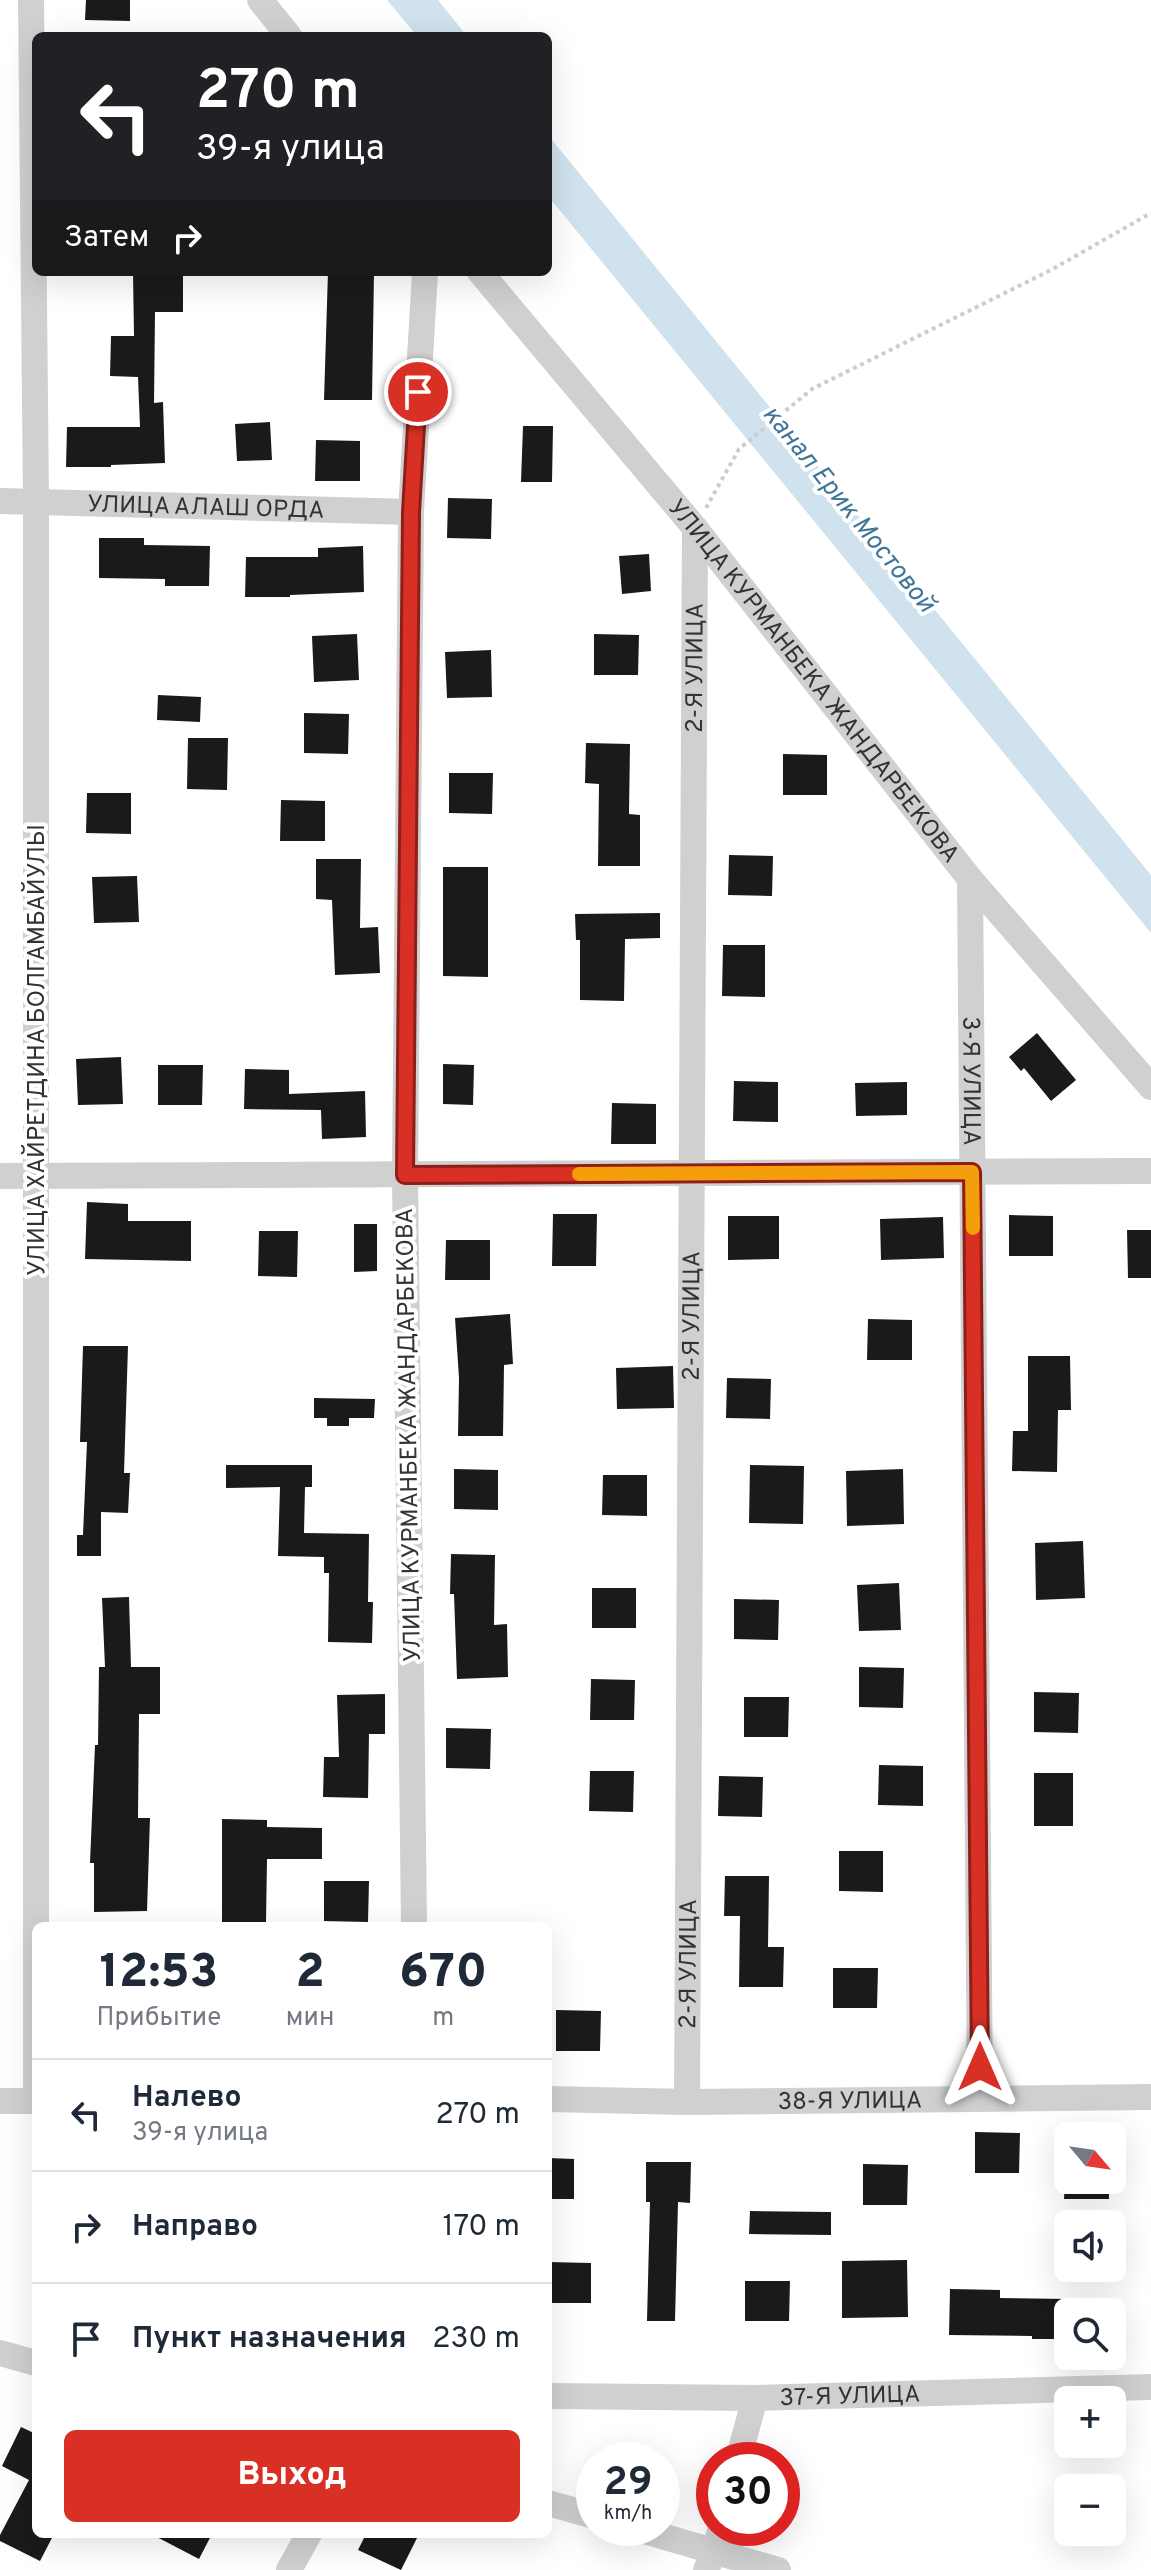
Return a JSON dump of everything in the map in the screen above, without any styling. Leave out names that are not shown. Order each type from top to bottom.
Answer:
[{"type":"street","name":"УЛИЦА ХАЙРЕТДИНА БОЛГАМБАЙУЛЫ","points":[[31,0],[32,100]]},
{"type":"street","points":[[260,0],[286,32]]},
{"type":"street","name":"УЛИЦА ХАЙРЕТДИНА БОЛГАМБАЙУЛЫ","points":[[34,276],[36,1922]]},
{"type":"street","name":"УЛИЦА КУРМАНБЕКА ЖАНДАРБЕКОВА","points":[[414,1922],[405,1175],[411,512],[425,276]]},
{"type":"street","name":"УЛИЦА КУРМАНБЕКА ЖАНДАРБЕКОВА","points":[[483,276],[695,528],[970,879],[1151,1087]]},
{"type":"street","name":"УЛИЦА АЛАШ ОРДА","points":[[0,501],[411,512]]},
{"type":"street","name":"2-Я УЛИЦА","points":[[687,2102],[695,528]]},
{"type":"street","name":"3-Я УЛИЦА","points":[[970,879],[980,2099]]},
{"type":"street","points":[[0,1176],[1151,1171]]},
{"type":"street","name":"38-Я УЛИЦА","points":[[552,2099],[687,2102],[1151,2097]]},
{"type":"street","points":[[0,2101],[32,2101]]},
{"type":"street","points":[[1,2356],[32,2362]]},
{"type":"street","name":"37-Я УЛИЦА","points":[[552,2396],[755,2398],[1151,2387]]},
{"type":"street","points":[[743,2442],[755,2398]]},
{"type":"street","points":[[552,2504],[576,2511]]},
{"type":"street","points":[[289,2570],[307,2538]]},
{"type":"street","points":[[680,2541],[778,2570]]},
{"type":"path","points":[[695,528],[739,449],[812,389],[1051,270],[1151,213]]},
{"type":"water","points":[[387,0],[438,0],[464,32],[414,32]]},
{"type":"water","name":"канал Ерик Мостовой","points":[[552,140],[1151,875],[1151,933],[552,201]]},
{"type":"building","points":[[86,0],[130,0],[130,21],[85,20]]},
{"type":"building","points":[[133,276],[183,276],[183,312],[155,312],[154,403],[163,402],[165,463],[66,467],[67,427],[140,427],[138,377],[110,376],[111,336],[134,336]]},
{"type":"building","points":[[328,276],[374,276],[372,400],[324,400]]},
{"type":"building","points":[[270,422],[272,460],[237,461],[235,424]]},
{"type":"building","points":[[523,426],[553,426],[552,482],[521,482]]},
{"type":"building","points":[[316,440],[360,441],[360,481],[315,481]]},
{"type":"building","points":[[448,498],[492,499],[491,539],[447,538]]},
{"type":"building","points":[[99,538],[144,538],[144,545],[210,546],[209,586],[165,586],[165,579],[99,578]]},
{"type":"building","points":[[363,546],[364,592],[245,597],[246,557],[318,557],[318,548]]},
{"type":"building","points":[[649,554],[651,591],[622,594],[619,556]]},
{"type":"building","points":[[357,634],[359,680],[314,682],[312,636]]},
{"type":"building","points":[[594,634],[639,635],[638,675],[594,675]]},
{"type":"building","points":[[491,650],[492,697],[447,698],[445,652]]},
{"type":"building","points":[[158,695],[201,697],[200,722],[157,720]]},
{"type":"building","points":[[304,713],[349,714],[348,754],[304,753]]},
{"type":"building","points":[[188,738],[228,738],[227,790],[187,789]]},
{"type":"building","points":[[586,743],[630,744],[629,814],[640,815],[640,866],[598,866],[599,784],[585,783]]},
{"type":"building","points":[[783,754],[827,755],[827,795],[783,795]]},
{"type":"building","points":[[449,773],[493,773],[492,814],[449,813]]},
{"type":"building","points":[[87,793],[131,793],[131,834],[86,833]]},
{"type":"building","points":[[281,800],[325,801],[325,841],[280,841]]},
{"type":"building","points":[[729,855],[773,856],[772,896],[728,895]]},
{"type":"building","points":[[316,859],[361,859],[360,928],[378,927],[380,973],[335,975],[332,900],[316,899]]},
{"type":"building","points":[[443,867],[488,867],[488,977],[443,976]]},
{"type":"building","points":[[137,876],[139,922],[94,923],[92,877]]},
{"type":"building","points":[[660,913],[660,938],[625,939],[624,1001],[580,1000],[580,940],[576,940],[575,914]]},
{"type":"building","points":[[723,945],[765,945],[765,997],[722,996]]},
{"type":"building","points":[[1037,1033],[1076,1080],[1051,1101],[1024,1068],[1021,1071],[1009,1057]]},
{"type":"building","points":[[121,1057],[123,1104],[78,1105],[76,1059]]},
{"type":"building","points":[[443,1064],[474,1065],[473,1105],[443,1104]]},
{"type":"building","points":[[158,1065],[203,1065],[202,1105],[158,1105]]},
{"type":"building","points":[[245,1069],[289,1070],[289,1094],[365,1091],[366,1137],[322,1139],[321,1110],[244,1109]]},
{"type":"building","points":[[734,1081],[778,1082],[778,1122],[733,1121]]},
{"type":"building","points":[[907,1082],[907,1115],[856,1116],[855,1083]]},
{"type":"building","points":[[612,1103],[656,1104],[656,1144],[611,1144]]},
{"type":"building","points":[[87,1202],[128,1204],[128,1221],[191,1221],[191,1261],[85,1259]]},
{"type":"building","points":[[553,1214],[597,1214],[596,1266],[552,1266]]},
{"type":"building","points":[[1009,1215],[1053,1216],[1053,1256],[1009,1256]]},
{"type":"building","points":[[728,1216],[779,1216],[779,1259],[728,1260]]},
{"type":"building","points":[[943,1217],[944,1258],[881,1260],[880,1219]]},
{"type":"building","points":[[354,1224],[377,1224],[377,1271],[354,1272]]},
{"type":"building","points":[[1127,1230],[1151,1230],[1151,1278],[1128,1278]]},
{"type":"building","points":[[259,1231],[298,1231],[297,1277],[258,1276]]},
{"type":"building","points":[[446,1240],[490,1240],[490,1280],[445,1280]]},
{"type":"building","points":[[510,1314],[513,1364],[504,1365],[503,1436],[458,1436],[459,1378],[455,1318]]},
{"type":"building","points":[[868,1319],[912,1320],[912,1360],[867,1360]]},
{"type":"building","points":[[83,1346],[128,1346],[124,1473],[130,1473],[128,1513],[101,1512],[101,1556],[77,1556],[77,1535],[83,1535],[87,1442],[80,1442]]},
{"type":"building","points":[[1028,1356],[1070,1356],[1071,1410],[1058,1410],[1057,1472],[1012,1471],[1013,1431],[1028,1431]]},
{"type":"building","points":[[673,1366],[674,1408],[617,1409],[616,1368]]},
{"type":"building","points":[[727,1378],[771,1379],[770,1419],[726,1418]]},
{"type":"building","points":[[314,1398],[375,1399],[374,1418],[349,1418],[349,1426],[327,1426],[327,1418],[314,1418]]},
{"type":"building","points":[[226,1465],[312,1465],[312,1487],[305,1487],[304,1533],[369,1534],[368,1602],[373,1602],[372,1643],[328,1642],[329,1573],[324,1573],[324,1557],[278,1556],[280,1487],[226,1488]]},
{"type":"building","points":[[750,1465],[804,1466],[803,1524],[749,1523]]},
{"type":"building","points":[[454,1469],[498,1470],[498,1510],[454,1509]]},
{"type":"building","points":[[903,1469],[904,1524],[847,1526],[846,1471]]},
{"type":"building","points":[[603,1475],[647,1475],[647,1516],[602,1515]]},
{"type":"building","points":[[1083,1541],[1085,1598],[1036,1600],[1035,1543]]},
{"type":"building","points":[[451,1554],[495,1555],[494,1625],[507,1624],[508,1677],[457,1679],[454,1594],[450,1594]]},
{"type":"building","points":[[899,1583],[901,1630],[859,1631],[857,1585]]},
{"type":"building","points":[[592,1588],[636,1588],[636,1628],[592,1628]]},
{"type":"building","points":[[129,1597],[131,1667],[160,1667],[160,1714],[139,1714],[138,1818],[150,1818],[147,1911],[94,1912],[94,1863],[90,1863],[95,1745],[98,1745],[99,1667],[105,1667],[102,1598]]},
{"type":"building","points":[[734,1599],[779,1600],[778,1640],[734,1639]]},
{"type":"building","points":[[859,1667],[904,1668],[903,1708],[859,1707]]},
{"type":"building","points":[[591,1679],[635,1680],[634,1720],[590,1720]]},
{"type":"building","points":[[1034,1692],[1079,1693],[1078,1733],[1034,1732]]},
{"type":"building","points":[[385,1694],[385,1734],[369,1734],[368,1798],[323,1797],[324,1757],[339,1757],[337,1695]]},
{"type":"building","points":[[744,1697],[789,1697],[788,1737],[744,1737]]},
{"type":"building","points":[[446,1728],[491,1729],[490,1769],[446,1768]]},
{"type":"building","points":[[879,1765],[923,1766],[923,1806],[878,1805]]},
{"type":"building","points":[[590,1771],[634,1771],[633,1812],[589,1811]]},
{"type":"building","points":[[1034,1773],[1073,1773],[1073,1826],[1034,1826]]},
{"type":"building","points":[[719,1776],[763,1777],[762,1817],[718,1816]]},
{"type":"building","points":[[222,1819],[267,1820],[267,1827],[322,1828],[322,1859],[267,1859],[266,1922],[222,1922]]},
{"type":"building","points":[[839,1851],[883,1851],[883,1892],[839,1891]]},
{"type":"building","points":[[725,1876],[769,1876],[768,1947],[784,1947],[783,1987],[739,1987],[740,1916],[724,1916]]},
{"type":"building","points":[[324,1881],[369,1881],[368,1922],[324,1921]]},
{"type":"building","points":[[833,1968],[878,1968],[877,2008],[833,2008]]},
{"type":"building","points":[[556,2010],[601,2011],[600,2051],[556,2051]]},
{"type":"building","points":[[975,2132],[1020,2133],[1019,2173],[975,2173]]},
{"type":"building","points":[[552,2158],[574,2159],[574,2199],[552,2199]]},
{"type":"building","points":[[646,2162],[691,2162],[690,2203],[678,2202],[675,2321],[647,2321],[650,2202],[646,2202]]},
{"type":"building","points":[[863,2164],[908,2165],[907,2205],[863,2205]]},
{"type":"building","points":[[1064,2194],[1109,2194],[1109,2199],[1064,2199]]},
{"type":"building","points":[[750,2211],[831,2212],[831,2235],[749,2234]]},
{"type":"building","points":[[907,2260],[908,2317],[842,2318],[842,2261]]},
{"type":"building","points":[[552,2262],[591,2263],[591,2303],[552,2303]]},
{"type":"building","points":[[745,2281],[790,2281],[789,2321],[745,2321]]},
{"type":"building","points":[[950,2289],[1000,2290],[1000,2298],[1054,2299],[1054,2339],[949,2335]]},
{"type":"building","points":[[21,2427],[32,2432],[32,2538],[52,2538],[40,2561],[0,2541],[0,2535],[29,2480],[2,2466]]},
{"type":"building","points":[[159,2538],[210,2538],[199,2559]]},
{"type":"building","points":[[364,2538],[417,2538],[401,2570],[358,2550]]},
{"type":"slow traffic","points":[[579,1174],[972,1172],[973,1228]]},
{"type":"route","points":[[418,392],[411,512],[405,1175],[972,1172],[980,2067]]}]
